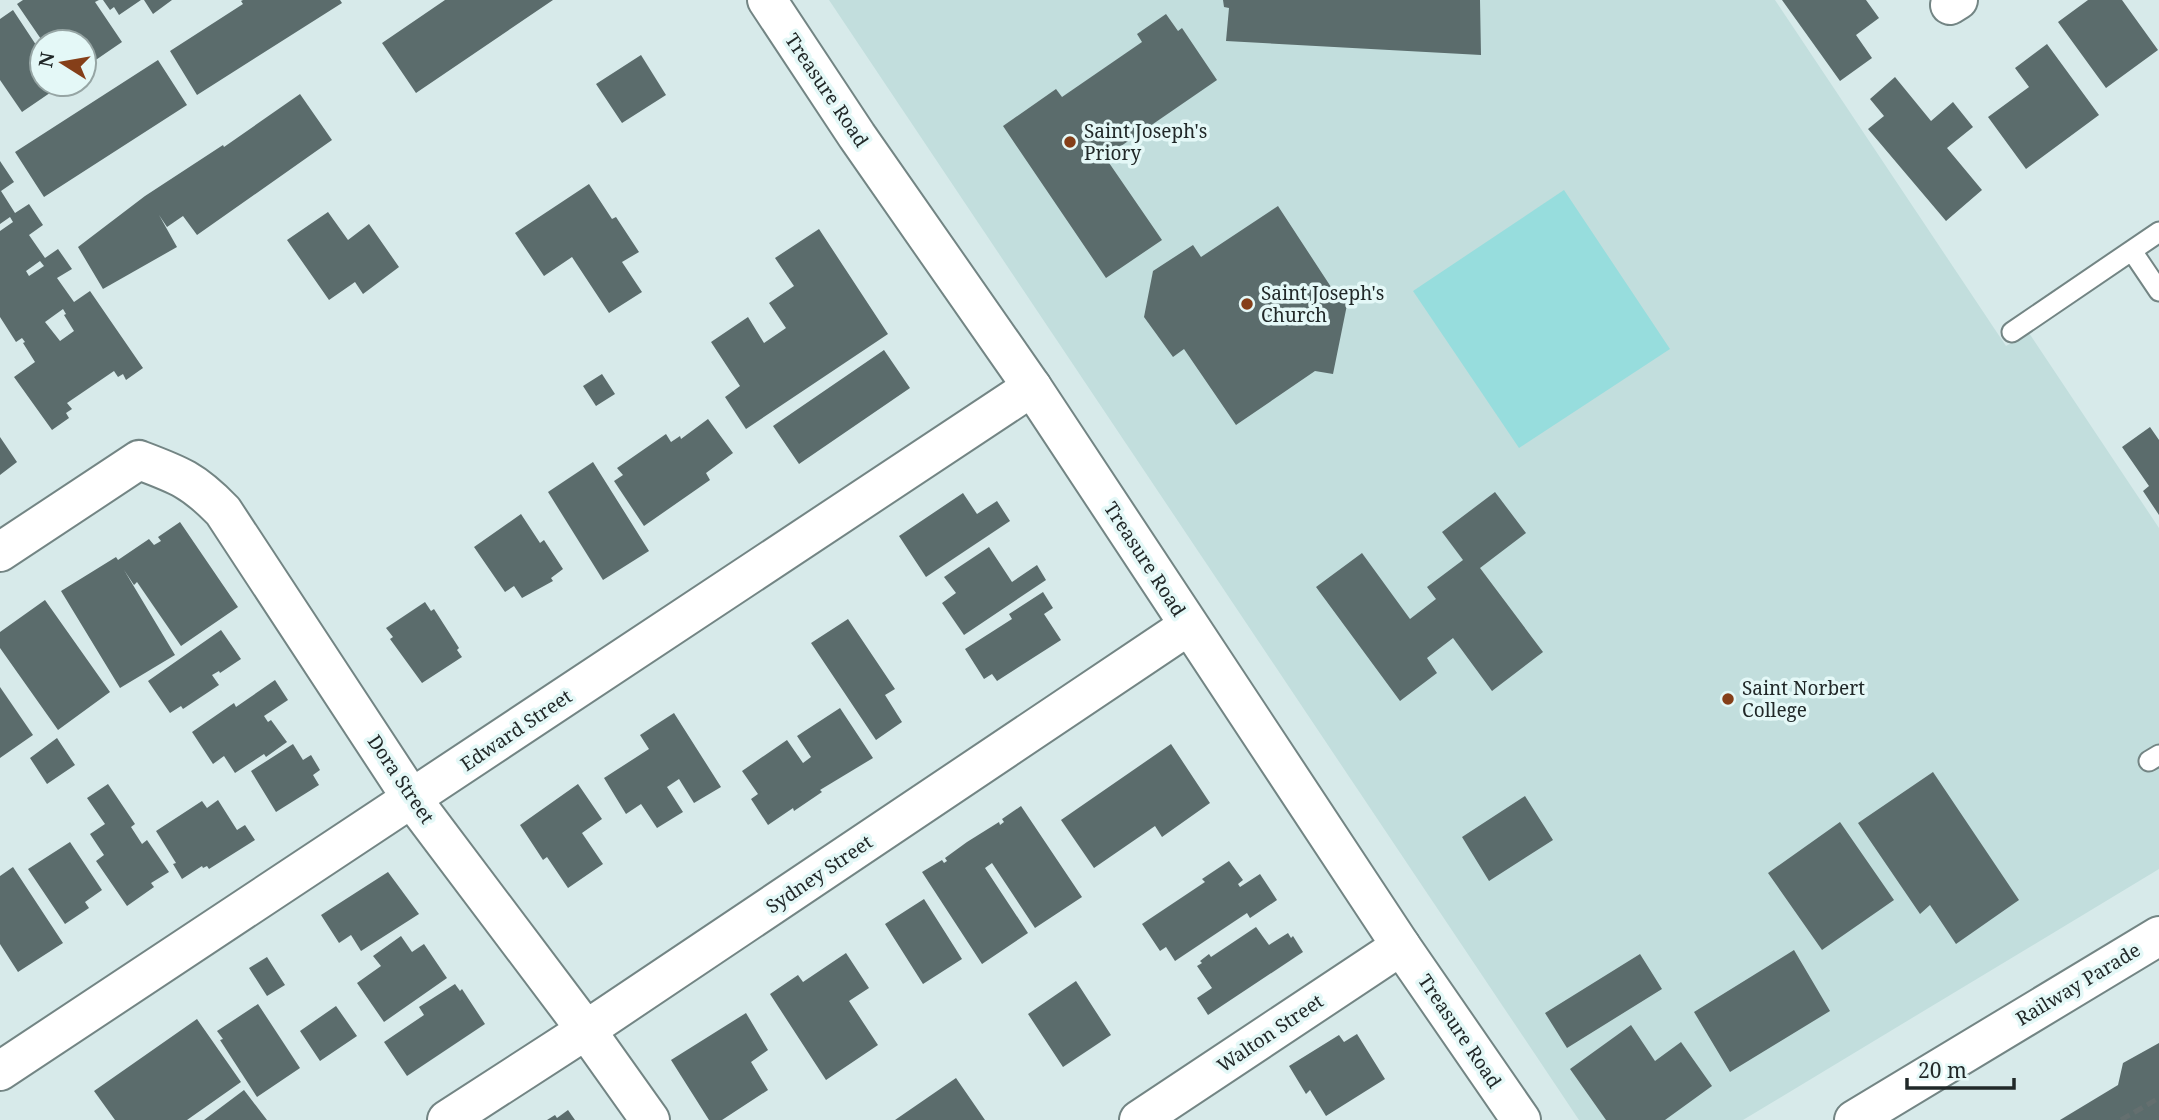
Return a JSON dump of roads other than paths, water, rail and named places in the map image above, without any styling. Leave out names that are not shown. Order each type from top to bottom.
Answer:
[{"type":"street","name":"Treasure Road","points":[[767,0],[857,136],[1031,387],[1401,946],[1521,1120]]},
{"type":"street","name":"Edward Street","points":[[0,1071],[1031,387]]},
{"type":"street","name":"Dora Street","points":[[0,552],[139,460],[183,476],[203,490],[223,511],[412,799],[586,1030],[650,1120]]},
{"type":"street","name":"Sydney Street","points":[[447,1120],[586,1030],[1188,626]]},
{"type":"street","name":"Railway Parade","points":[[1854,1120],[2159,936]]},
{"type":"street","name":"Walton Street","points":[[1139,1120],[1401,946]]},
{"type":"lane","points":[[2012,332],[2159,232]]},
{"type":"lane","points":[[2132,251],[2159,291]]},
{"type":"railway","points":[[2121,1120],[2159,1098]]},
{"type":"place","name":"Saint Joseph's Priory","points":[[1070,142]]},
{"type":"place","name":"Saint Joseph's Church","points":[[1247,304]]},
{"type":"place","name":"Saint Norbert College","points":[[1728,699]]}]
